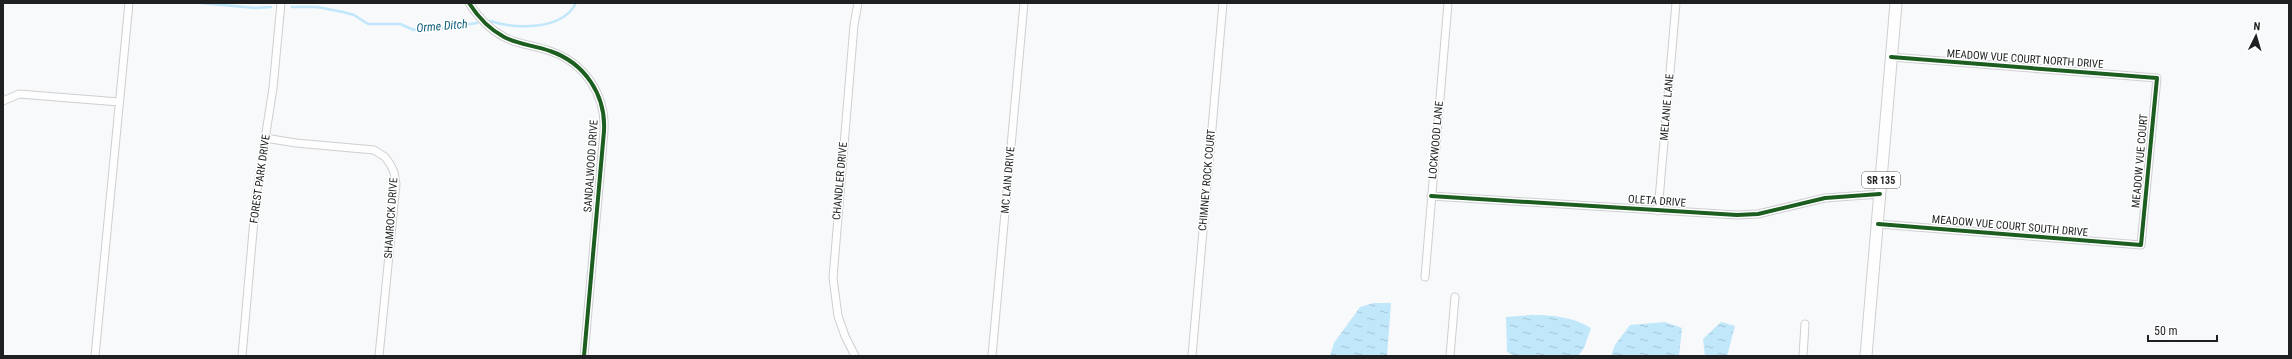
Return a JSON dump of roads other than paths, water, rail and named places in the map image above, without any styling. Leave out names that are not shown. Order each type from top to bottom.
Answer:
[{"type":"main road","name":"SR 135","points":[[1866,356],[1896,3]]},
{"type":"street","points":[[95,356],[118,102],[129,3]]},
{"type":"street","name":"FOREST PARK DRIVE","points":[[242,356],[255,204],[273,88],[281,3]]},
{"type":"street","name":"SANDALWOOD DRIVE","points":[[469,3],[482,20],[502,36],[521,45],[550,51],[573,63],[588,78],[600,101],[604,127],[584,356]]},
{"type":"street","name":"CHANDLER DRIVE","points":[[856,356],[845,336],[838,316],[833,270],[854,24],[858,3]]},
{"type":"street","name":"MC LAIN DRIVE","points":[[992,356],[1024,3]]},
{"type":"street","name":"CHIMNEY ROCK COURT","points":[[1192,356],[1223,3]]},
{"type":"street","name":"LOCKWOOD LANE","points":[[1425,277],[1448,3]]},
{"type":"street","name":"MELANIE LANE","points":[[1658,211],[1676,3]]},
{"type":"street","name":"MEADOW VUE COURT NORTH DRIVE","points":[[1891,58],[2157,78]]},
{"type":"street","name":"MEADOW VUE COURT","points":[[2141,245],[2157,78]]},
{"type":"street","points":[[3,101],[19,94],[118,102]]},
{"type":"street","name":"SHAMROCK DRIVE","points":[[265,138],[302,144],[370,149],[385,157],[393,167],[396,184],[380,356]]},
{"type":"street","name":"OLETA DRIVE","points":[[1431,196],[1658,211],[1750,215],[1829,197],[1880,194]]},
{"type":"street","name":"MEADOW VUE COURT SOUTH DRIVE","points":[[1878,224],[2141,245]]},
{"type":"street","points":[[1450,356],[1455,297]]},
{"type":"street","points":[[1803,356],[1805,324]]},
{"type":"water","points":[[1374,303],[1391,303],[1387,356],[1330,356],[1334,343],[1360,307]]},
{"type":"water","points":[[1532,315],[1563,317],[1577,321],[1591,328],[1584,348],[1578,356],[1515,356],[1507,352],[1506,317]]},
{"type":"water","points":[[1665,322],[1682,328],[1679,356],[1611,356],[1615,345],[1630,325]]},
{"type":"water","points":[[1721,322],[1735,326],[1727,356],[1705,356],[1703,339]]},
{"type":"waterway","name":"Orme Ditch","points":[[201,3],[255,8],[271,7]]},
{"type":"waterway","name":"Orme Ditch","points":[[490,21],[512,26],[537,26],[560,19],[569,12],[576,3]]},
{"type":"waterway","name":"Orme Ditch","points":[[292,7],[317,7],[354,15],[368,24],[400,24],[414,30],[426,25],[442,28],[477,23]]}]
